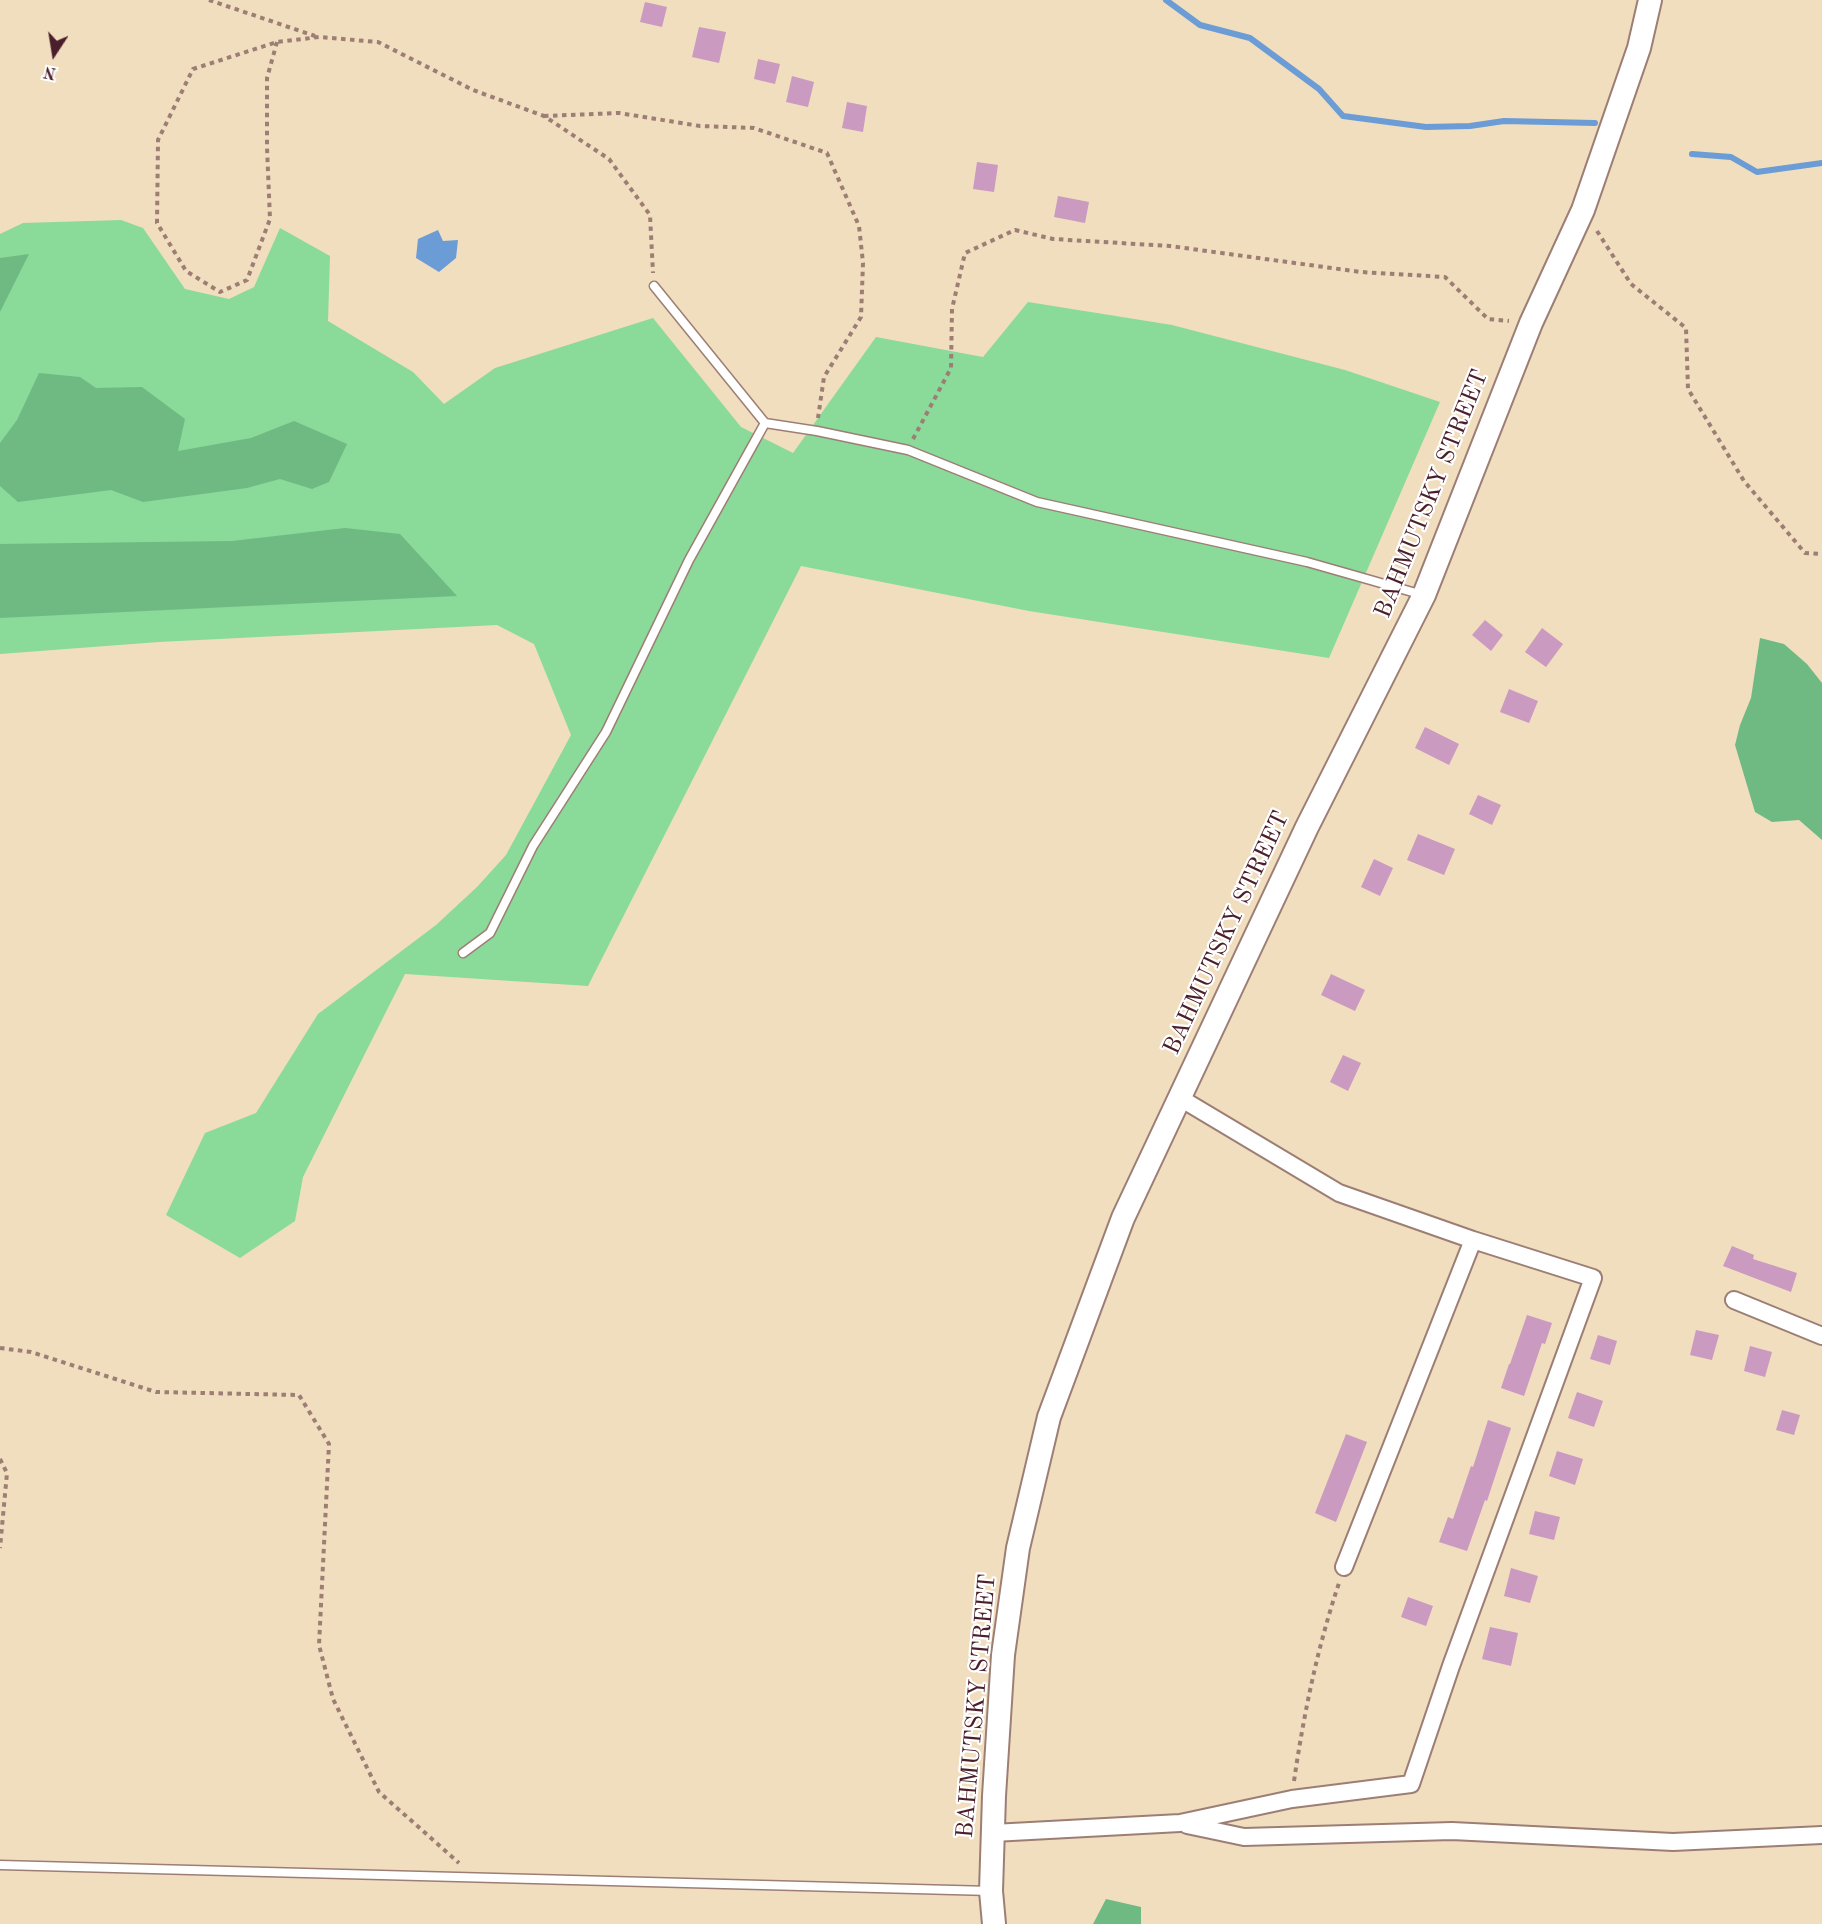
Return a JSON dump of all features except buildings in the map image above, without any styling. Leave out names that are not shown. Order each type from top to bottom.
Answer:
[{"type":"main road","name":"BAHMUTSKY STREET","points":[[994,1924],[991,1891],[996,1745],[1003,1655],[1018,1548],[1049,1417],[1123,1218],[1307,827],[1424,595],[1531,323],[1583,210],[1639,48],[1650,0]]},
{"type":"street","points":[[993,1833],[1180,1823],[1292,1799],[1411,1784],[1451,1666],[1593,1278],[1473,1240],[1339,1193],[1180,1098]]},
{"type":"street","points":[[1344,1567],[1473,1240]]},
{"type":"street","points":[[1734,1300],[1822,1336]]},
{"type":"street","points":[[1180,1823],[1244,1837],[1452,1831],[1673,1842],[1822,1835]]},
{"type":"lane","points":[[654,286],[765,423],[908,450],[1037,502],[1307,562],[1424,595]]},
{"type":"lane","points":[[464,953],[490,933],[533,846],[606,732],[689,560],[765,423]]},
{"type":"lane","points":[[0,1865],[991,1891]]},
{"type":"path","points":[[209,0],[319,37]]},
{"type":"path","points":[[277,42],[267,78],[270,219],[247,280],[220,292],[186,272],[157,223],[158,140],[194,69],[277,42],[319,37],[378,42],[473,90],[544,116],[609,159],[650,215],[654,286]]},
{"type":"path","points":[[544,116],[619,113],[700,126],[754,128],[827,153],[859,226],[863,263],[862,307],[861,318],[824,377],[816,431]]},
{"type":"path","points":[[1583,210],[1631,284],[1686,328],[1688,389],[1744,481],[1805,552],[1822,554]]},
{"type":"path","points":[[908,450],[951,368],[952,309],[965,253],[1016,230],[1053,239],[1170,246],[1361,272],[1445,277],[1488,319],[1531,323]]},
{"type":"path","points":[[0,1348],[31,1352],[156,1392],[299,1395],[329,1444],[319,1645],[333,1699],[379,1792],[476,1878]]},
{"type":"path","points":[[0,1460],[7,1473],[0,1548]]},
{"type":"path","points":[[1292,1799],[1305,1709],[1324,1626],[1344,1567]]},
{"type":"green space","points":[[121,220],[143,228],[185,289],[229,299],[254,287],[280,228],[330,256],[328,321],[413,372],[444,404],[495,368],[653,318],[741,427],[793,453],[876,337],[983,357],[1028,302],[1172,325],[1345,370],[1440,402],[1329,658],[1029,611],[801,566],[588,986],[405,974],[303,1177],[295,1221],[240,1258],[166,1215],[205,1133],[256,1113],[318,1014],[436,925],[477,887],[506,855],[571,735],[534,644],[497,625],[159,642],[0,654],[0,234],[23,223]]},
{"type":"green space","points":[[29,254],[0,312],[0,258]]},
{"type":"green space","points":[[39,373],[80,377],[96,388],[142,387],[185,419],[178,451],[251,438],[294,421],[347,444],[329,482],[312,489],[280,479],[247,488],[143,502],[111,490],[18,502],[0,486],[0,443],[17,420]]},
{"type":"green space","points":[[345,528],[400,534],[457,596],[0,618],[0,544],[232,541]]},
{"type":"green space","points":[[1760,638],[1784,644],[1807,664],[1822,683],[1822,840],[1799,820],[1772,822],[1755,812],[1735,745],[1751,698]]},
{"type":"green space","points":[[1106,1899],[1141,1907],[1141,1924],[1093,1924]]},
{"type":"water","points":[[438,230],[443,241],[458,240],[456,258],[439,272],[416,258],[418,239]]},
{"type":"waterway","points":[[1166,0],[1200,25],[1250,38],[1319,89],[1343,116],[1426,127],[1470,126],[1504,121],[1595,123]]},
{"type":"waterway","points":[[1692,154],[1731,157],[1757,172],[1822,163]]}]
